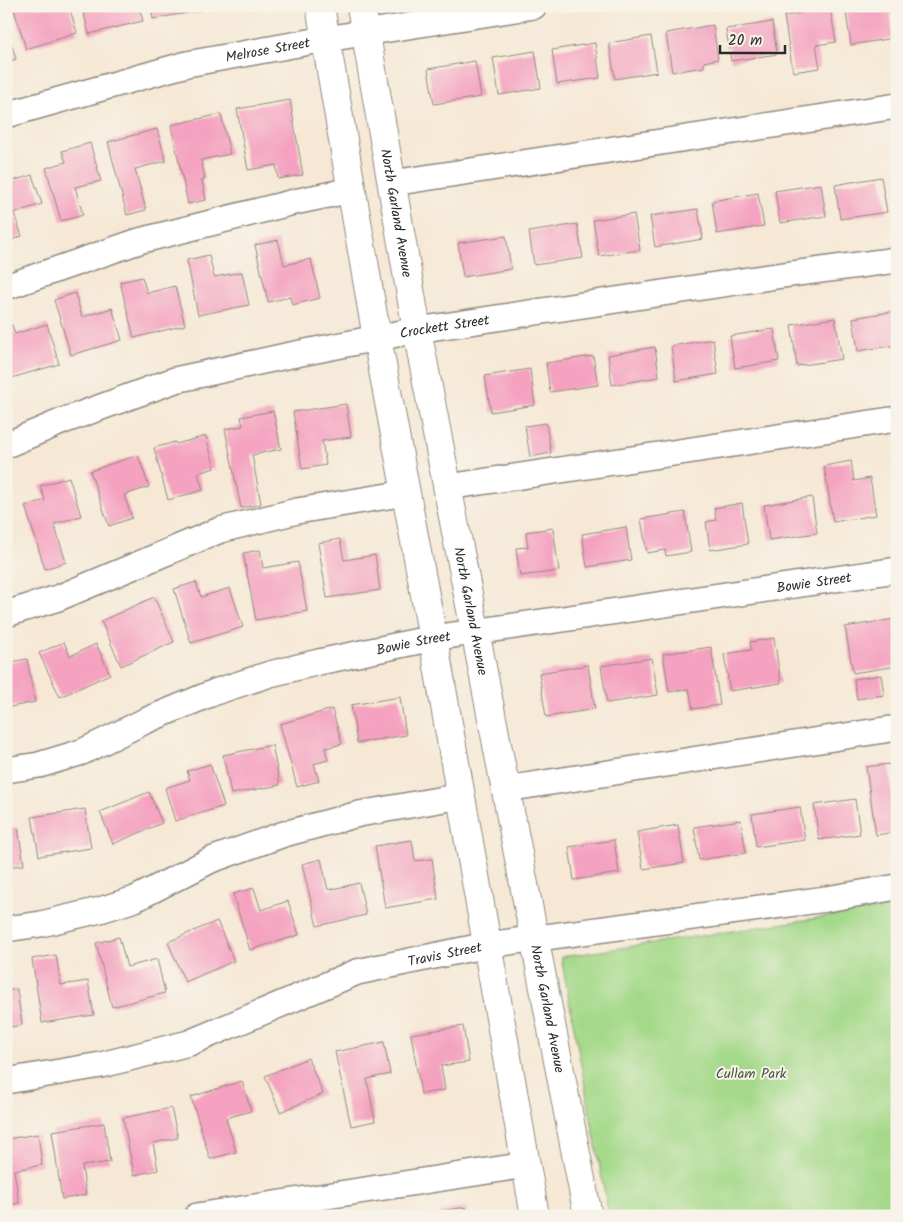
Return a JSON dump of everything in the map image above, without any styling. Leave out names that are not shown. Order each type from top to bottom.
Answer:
[{"type":"main road","points":[[320,6],[377,338],[433,638],[535,1216]]},
{"type":"main road","name":"North Garland Avenue","points":[[361,6],[418,330],[588,1216]]},
{"type":"street","name":"Melrose Street","points":[[6,115],[187,64],[366,32],[534,6]]},
{"type":"street","points":[[392,183],[897,106]]},
{"type":"street","points":[[6,287],[139,241],[294,202],[352,190]]},
{"type":"street","name":"Crockett Street","points":[[6,446],[63,421],[175,380],[286,356],[418,330],[776,276],[897,260]]},
{"type":"street","points":[[448,487],[897,419]]},
{"type":"street","points":[[6,614],[58,598],[220,530],[297,510],[406,493]]},
{"type":"street","name":"Bowie Street","points":[[6,770],[39,765],[82,752],[144,722],[215,692],[270,674],[319,662],[433,638],[897,570]]},
{"type":"street","points":[[506,789],[897,728]]},
{"type":"street","points":[[6,929],[41,924],[100,910],[135,899],[211,860],[284,834],[359,814],[461,796]]},
{"type":"street","name":"Travis Street","points":[[6,1081],[101,1065],[189,1044],[357,972],[487,945],[826,899],[897,887]]},
{"type":"street","points":[[197,1216],[526,1164]]},
{"type":"green space","name":"Cullam Park","points":[[897,906],[897,1216],[609,1216],[561,957]]},
{"type":"building","points":[[13,6],[69,6],[77,33],[26,49]]},
{"type":"building","points":[[82,6],[139,6],[143,21],[89,34]]},
{"type":"building","points":[[151,6],[203,6],[203,10],[153,19]]},
{"type":"building","points":[[845,6],[889,6],[894,38],[851,45]]},
{"type":"building","points":[[830,8],[836,42],[816,45],[820,68],[793,72],[784,16]]},
{"type":"building","points":[[772,22],[777,54],[731,61],[726,29]]},
{"type":"building","points":[[713,25],[718,59],[704,62],[704,67],[672,72],[666,33]]},
{"type":"building","points":[[6,27],[16,59],[6,62]]},
{"type":"building","points":[[651,36],[657,72],[615,79],[609,43]]},
{"type":"building","points":[[595,43],[600,78],[557,84],[552,50]]},
{"type":"building","points":[[535,51],[541,88],[499,95],[493,58]]},
{"type":"building","points":[[475,61],[481,97],[434,104],[428,69]]},
{"type":"building","points":[[290,100],[303,175],[278,179],[276,165],[248,170],[237,109]]},
{"type":"building","points":[[221,114],[230,154],[201,160],[205,179],[202,180],[206,200],[188,204],[171,125]]},
{"type":"building","points":[[157,129],[166,161],[135,169],[146,210],[127,215],[108,142]]},
{"type":"building","points":[[90,143],[101,181],[75,187],[83,215],[61,221],[46,168],[66,162],[62,151]]},
{"type":"building","points":[[32,175],[42,204],[14,213],[22,236],[6,242],[6,183]]},
{"type":"building","points":[[881,177],[887,212],[840,219],[835,185]]},
{"type":"building","points":[[821,184],[826,216],[780,223],[775,191]]},
{"type":"building","points":[[758,193],[764,226],[717,234],[712,201]]},
{"type":"building","points":[[698,209],[703,239],[655,247],[650,216]]},
{"type":"building","points":[[634,214],[640,250],[599,256],[593,220]]},
{"type":"building","points":[[577,224],[583,258],[534,265],[529,232]]},
{"type":"building","points":[[506,236],[511,269],[463,277],[458,243]]},
{"type":"building","points":[[278,240],[284,265],[311,259],[320,298],[292,305],[290,297],[268,302],[255,245]]},
{"type":"building","points":[[209,255],[214,277],[242,272],[249,305],[198,315],[187,260]]},
{"type":"building","points":[[142,277],[147,293],[175,286],[185,325],[134,338],[120,282]]},
{"type":"building","points":[[75,293],[82,317],[112,308],[122,340],[71,355],[54,300]]},
{"type":"building","points":[[896,311],[897,345],[858,351],[853,318]]},
{"type":"building","points":[[835,318],[842,359],[797,366],[791,325]]},
{"type":"building","points":[[47,324],[59,364],[8,379],[6,373],[6,327],[12,325],[15,334]]},
{"type":"building","points":[[774,329],[779,361],[735,368],[730,336]]},
{"type":"building","points":[[713,339],[718,374],[676,381],[671,346]]},
{"type":"building","points":[[655,347],[659,377],[612,385],[608,355]]},
{"type":"building","points":[[593,356],[598,385],[550,392],[546,363]]},
{"type":"building","points":[[530,369],[535,405],[491,412],[485,376]]},
{"type":"building","points":[[346,404],[351,437],[322,441],[326,465],[302,469],[293,412]]},
{"type":"building","points":[[273,411],[281,449],[252,455],[261,504],[241,508],[225,429],[243,426],[241,417]]},
{"type":"building","points":[[546,423],[551,453],[530,457],[525,426]]},
{"type":"building","points":[[206,436],[215,468],[198,473],[203,490],[168,500],[154,448]]},
{"type":"building","points":[[138,455],[149,487],[124,495],[132,518],[109,526],[90,471]]},
{"type":"building","points":[[851,461],[854,481],[870,478],[876,515],[833,522],[824,466]]},
{"type":"building","points":[[897,476],[897,498],[896,498],[892,477]]},
{"type":"building","points":[[69,477],[81,516],[54,524],[66,562],[45,569],[25,506],[45,500],[40,486]]},
{"type":"building","points":[[812,497],[817,533],[769,540],[764,505]]},
{"type":"building","points":[[742,503],[748,544],[710,550],[706,522],[716,520],[714,508]]},
{"type":"building","points":[[685,512],[691,552],[666,556],[665,550],[647,553],[641,519]]},
{"type":"building","points":[[6,521],[10,540],[6,541]]},
{"type":"building","points":[[626,527],[631,560],[587,567],[582,534]]},
{"type":"building","points":[[553,528],[559,571],[520,576],[516,548],[528,547],[526,532]]},
{"type":"building","points":[[340,539],[344,560],[375,555],[380,590],[327,598],[318,543]]},
{"type":"building","points":[[260,550],[263,568],[298,562],[307,611],[256,620],[243,553]]},
{"type":"building","points":[[196,582],[201,597],[230,588],[243,627],[191,643],[174,589]]},
{"type":"building","points":[[154,597],[174,642],[121,666],[101,621]]},
{"type":"building","points":[[895,619],[897,666],[853,673],[845,627]]},
{"type":"building","points":[[774,638],[781,683],[730,691],[724,654],[751,650],[750,642]]},
{"type":"building","points":[[64,642],[70,656],[96,644],[110,674],[60,697],[39,653]]},
{"type":"building","points":[[711,647],[720,705],[693,709],[689,689],[669,692],[663,654]]},
{"type":"building","points":[[652,658],[658,695],[607,703],[601,666]]},
{"type":"building","points":[[27,659],[35,702],[6,708],[6,663]]},
{"type":"building","points":[[588,665],[595,709],[546,717],[539,673]]},
{"type":"building","points":[[881,675],[884,695],[857,699],[854,679]]},
{"type":"building","points":[[400,697],[406,735],[357,743],[351,705]]},
{"type":"building","points":[[332,709],[342,744],[325,748],[328,760],[314,764],[319,781],[297,787],[280,724]]},
{"type":"building","points":[[272,745],[280,785],[231,794],[223,755]]},
{"type":"building","points":[[210,764],[224,806],[175,821],[165,788],[190,780],[187,771]]},
{"type":"building","points":[[889,764],[893,796],[897,795],[897,832],[876,835],[866,767]]},
{"type":"building","points":[[149,792],[162,823],[113,844],[100,812]]},
{"type":"building","points":[[855,799],[860,834],[819,840],[814,805]]},
{"type":"building","points":[[800,807],[805,840],[756,847],[752,814]]},
{"type":"building","points":[[85,809],[91,848],[39,856],[32,817]]},
{"type":"building","points":[[741,820],[746,853],[699,860],[694,827]]},
{"type":"building","points":[[678,825],[684,863],[643,869],[637,832]]},
{"type":"building","points":[[18,828],[24,865],[6,867],[6,830]]},
{"type":"building","points":[[412,840],[415,861],[432,859],[438,899],[385,908],[375,846]]},
{"type":"building","points":[[614,840],[619,873],[574,880],[569,847]]},
{"type":"building","points":[[321,859],[328,890],[359,883],[366,915],[317,926],[302,864]]},
{"type":"building","points":[[254,888],[261,910],[288,901],[299,935],[250,950],[233,894]]},
{"type":"building","points":[[217,921],[234,961],[185,982],[168,942]]},
{"type":"building","points":[[119,937],[127,967],[157,959],[165,993],[112,1007],[96,943]]},
{"type":"building","points":[[56,955],[61,985],[88,981],[94,1015],[42,1023],[32,959]]},
{"type":"building","points":[[17,989],[22,1025],[6,1028],[6,991]]},
{"type":"building","points":[[463,1026],[469,1062],[441,1066],[445,1090],[421,1094],[411,1034]]},
{"type":"building","points":[[384,1042],[390,1074],[367,1079],[375,1121],[351,1126],[335,1052]]},
{"type":"building","points":[[308,1058],[323,1094],[280,1112],[265,1076]]},
{"type":"building","points":[[242,1081],[251,1111],[226,1118],[236,1152],[210,1159],[191,1097]]},
{"type":"building","points":[[171,1108],[178,1138],[153,1143],[158,1170],[134,1175],[123,1118]]},
{"type":"building","points":[[104,1123],[110,1162],[82,1166],[86,1195],[62,1199],[52,1131]]},
{"type":"building","points":[[38,1134],[42,1165],[14,1170],[19,1203],[6,1205],[6,1139]]},
{"type":"building","points":[[466,1207],[468,1216],[441,1216],[440,1211]]}]
